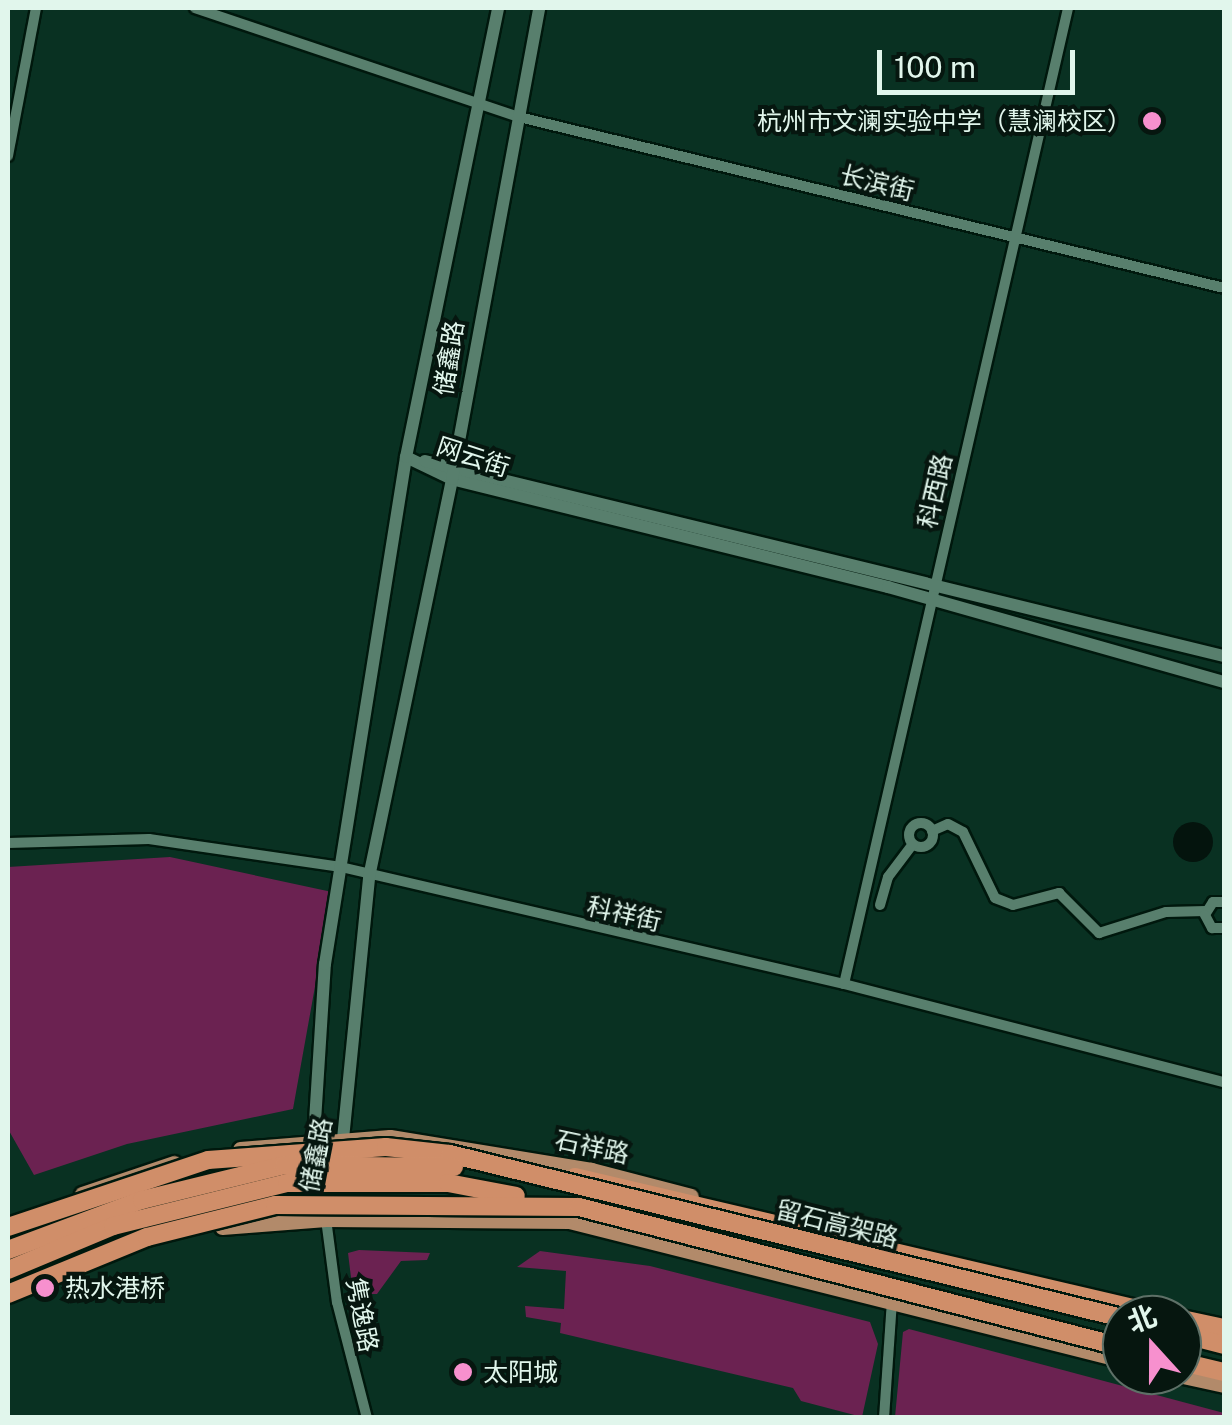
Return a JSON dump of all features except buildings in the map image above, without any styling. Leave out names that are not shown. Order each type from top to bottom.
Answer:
[{"type":"highway","name":"留石高架路","points":[[8,1227],[208,1160],[386,1147],[450,1154],[539,1179],[1102,1313]]},
{"type":"highway","points":[[450,1154],[634,1188],[1102,1300]]},
{"type":"highway","name":"留石高架路","points":[[8,1250],[142,1200],[284,1165],[438,1165],[539,1179]]},
{"type":"highway","name":"留石高架路","points":[[8,1270],[129,1221],[287,1183],[448,1183],[580,1207],[1102,1342]]},
{"type":"highway","name":"留石高架路","points":[[8,1292],[147,1237],[275,1204],[580,1207]]},
{"type":"main road","name":"石祥路","points":[[8,1227],[117,1180],[212,1152],[390,1137],[591,1170],[1102,1299]]},
{"type":"main road","points":[[8,1292],[64,1267],[238,1223],[326,1219],[569,1221],[1102,1355]]},
{"type":"street","points":[[8,156],[36,8]]},
{"type":"street","name":"长滨街","points":[[195,8],[519,117],[1224,288]]},
{"type":"street","name":"储鑫路","points":[[326,1219],[311,1142],[341,867],[406,458],[498,8]]},
{"type":"street","name":"储鑫路","points":[[326,1219],[344,1140],[369,877],[453,473],[540,8]]},
{"type":"street","name":"科西路","points":[[844,984],[1068,8]]},
{"type":"street","name":"网云街","points":[[406,458],[930,598],[1224,682]]},
{"type":"street","name":"网云街","points":[[453,473],[934,583],[1224,656]]},
{"type":"street","points":[[880,905],[888,877],[913,844],[914,825],[932,831],[948,824],[963,832],[995,898],[1014,905],[1059,893],[1099,933],[1166,912],[1206,911]]},
{"type":"street","points":[[913,844],[928,844],[932,831]]},
{"type":"street","name":"科祥街","points":[[8,843],[149,839],[341,867],[369,877],[844,984],[1224,1082]]},
{"type":"street","points":[[1206,911],[1213,902],[1224,902]]},
{"type":"street","points":[[1206,911],[1212,928],[1224,928]]},
{"type":"street","name":"隽逸路","points":[[326,1219],[337,1302],[367,1418]]},
{"type":"street","points":[[884,1418],[892,1300]]},
{"type":"shaded area","points":[[1193,822],[1207,828],[1213,842],[1207,856],[1193,862],[1179,856],[1173,842],[1179,828]]},
{"type":"shaded area","points":[[170,857],[332,892],[293,1109],[127,1144],[34,1175],[8,1129],[8,867]]},
{"type":"shaded area","points":[[540,1251],[650,1266],[870,1322],[878,1344],[862,1417],[801,1401],[793,1388],[560,1333],[561,1323],[526,1317],[525,1306],[564,1309],[566,1271],[517,1267]]},
{"type":"shaded area","points":[[348,1253],[430,1253],[427,1260],[401,1261],[377,1294],[369,1294],[368,1315],[356,1318]]},
{"type":"shaded area","points":[[909,1329],[1102,1380],[1102,1395],[1156,1395],[1224,1413],[1224,1417],[895,1417],[903,1332]]},
{"type":"place","name":"杭州市文澜实验中学（慧澜校区）","points":[[1152,121]]},
{"type":"place","name":"热水港桥","points":[[45,1288]]},
{"type":"place","name":"太阳城","points":[[463,1372]]}]
